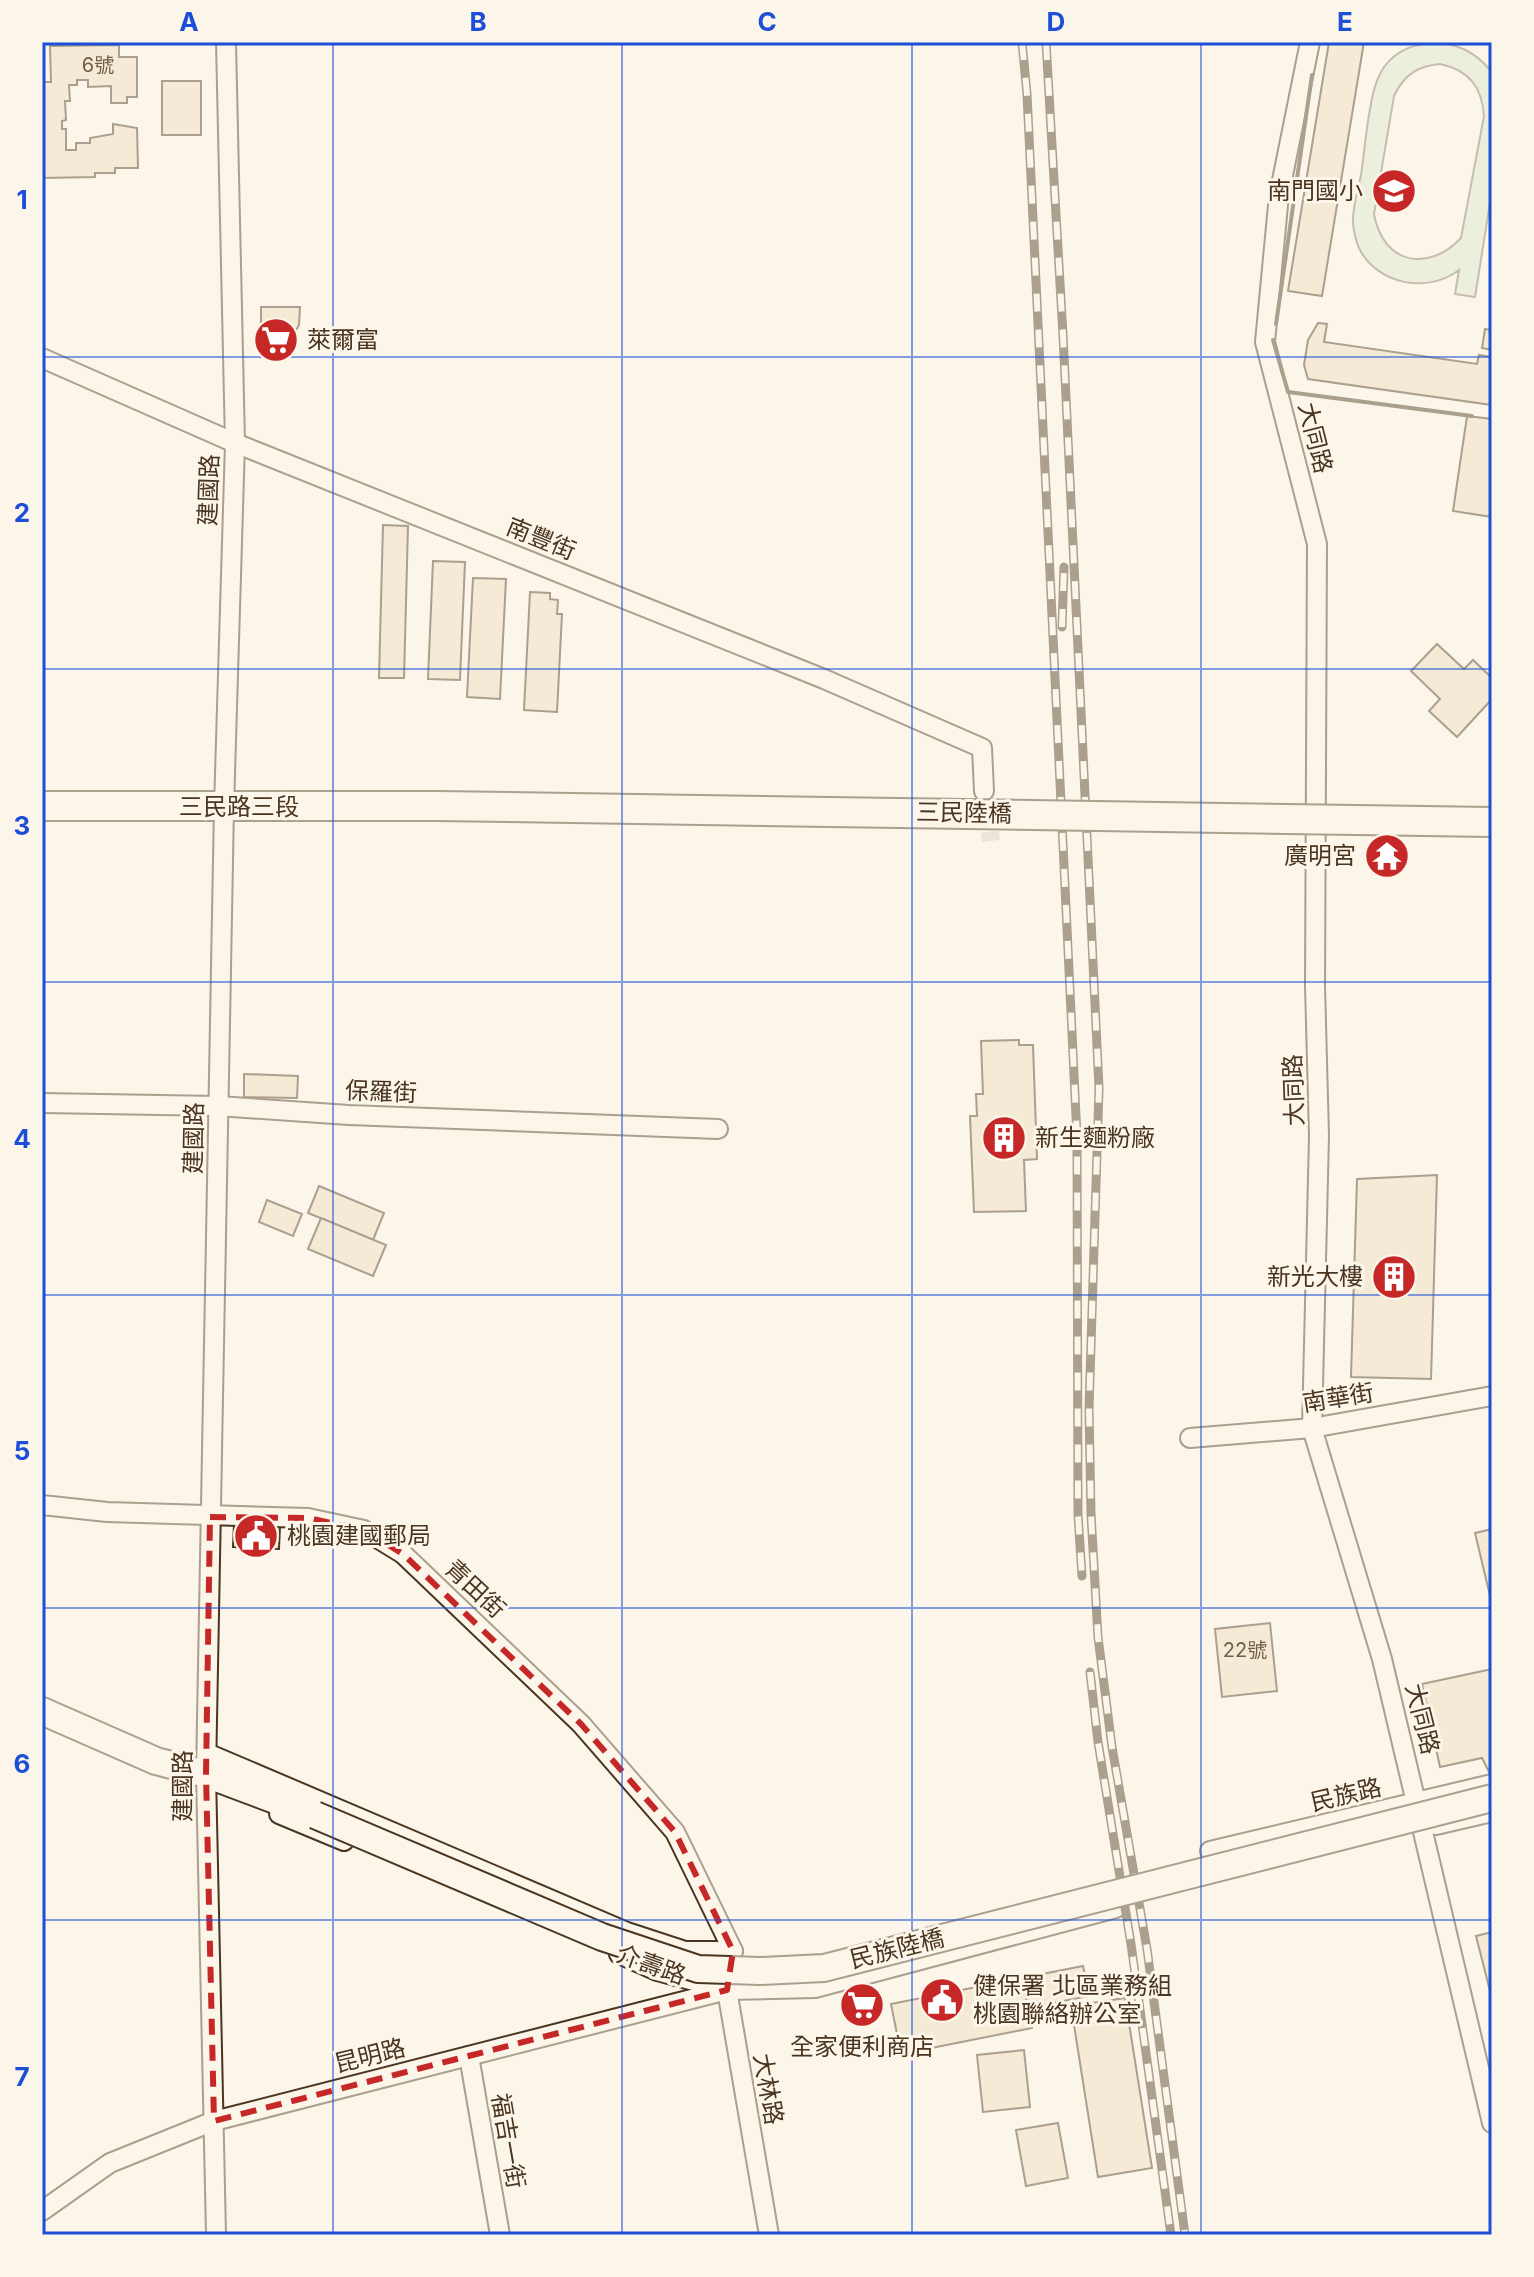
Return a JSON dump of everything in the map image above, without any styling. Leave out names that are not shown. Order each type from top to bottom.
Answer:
[{"type":"main road","name":"三民路三段","points":[[42,806],[437,806]]},
{"type":"main road","name":"三民陸橋","points":[[437,806],[1492,822]]},
{"type":"street","name":"建國路","points":[[216,2235],[207,1770],[224,807],[235,443],[226,42]]},
{"type":"street","name":"大同路","points":[[1310,42],[1279,195],[1265,342],[1317,544],[1315,986],[1319,1136],[1312,1428],[1382,1659],[1492,2123]]},
{"type":"street","name":"南豐街","points":[[42,358],[235,443],[809,674],[982,748],[984,791]]},
{"type":"street","name":"保羅街","points":[[42,1103],[218,1106],[349,1115],[718,1129]]},
{"type":"street","name":"南華街","points":[[1190,1438],[1312,1428],[1492,1396]]},
{"type":"street","name":"青田街","points":[[42,1505],[107,1512],[308,1518],[364,1530],[403,1554],[581,1724],[675,1832],[733,1951]]},
{"type":"street","name":"介壽路","points":[[42,1711],[156,1761],[207,1770],[627,1932],[685,1951],[733,1951]]},
{"type":"street","name":"介壽路","points":[[207,1770],[315,1815]]},
{"type":"street","name":"介壽路","points":[[207,1770],[657,1971],[727,1990],[815,1988],[1116,1908]]},
{"type":"street","name":"民族路","points":[[1210,1851],[1492,1784]]},
{"type":"street","name":"民族陸橋","points":[[315,1815],[602,1937],[698,1969],[760,1971],[824,1968],[1492,1798]]},
{"type":"street","name":"民族路","points":[[1223,1877],[1492,1812]]},
{"type":"street","name":"大林路","points":[[733,1951],[727,1990],[769,2235]]},
{"type":"street","name":"昆明路","points":[[42,2211],[110,2163],[214,2121],[727,1990]]},
{"type":"street","name":"福吉一街","points":[[469,2056],[500,2235]]},
{"type":"highlighted area","points":[[210,1517],[308,1518],[364,1530],[403,1554],[581,1724],[675,1832],[733,1951],[727,1990],[214,2121],[206,1774]]},
{"type":"green space","points":[[1438,42],[1467,51],[1490,70],[1492,59],[1492,190],[1475,297],[1455,294],[1459,270],[1433,282],[1404,282],[1390,278],[1367,261],[1358,246],[1354,230],[1354,205],[1377,81],[1395,55],[1408,48]],"holes":[[[1440,64],[1466,75],[1477,88],[1484,116],[1461,238],[1435,256],[1408,258],[1387,244],[1374,214],[1394,96],[1402,82],[1418,69]]]},
{"type":"building","points":[[1329,42],[1364,42],[1322,296],[1288,291]]},
{"type":"building","points":[[119,45],[119,57],[137,57],[137,97],[127,97],[127,103],[111,103],[111,86],[88,87],[88,80],[77,80],[77,85],[69,85],[70,101],[65,101],[66,120],[62,121],[62,129],[66,129],[66,150],[76,150],[76,143],[90,143],[90,138],[113,134],[113,124],[137,128],[138,168],[115,168],[115,173],[95,173],[95,177],[42,178],[43,82],[51,82],[50,46]]},
{"type":"building","points":[[162,81],[201,81],[201,135],[162,135]]},
{"type":"building","name":"萊爾富","points":[[261,307],[300,307],[299,325],[282,355],[261,357]]},
{"type":"building","points":[[1318,323],[1327,324],[1324,342],[1477,364],[1479,355],[1492,357],[1492,405],[1308,379],[1304,365],[1308,340]]},
{"type":"building","points":[[1485,329],[1492,330],[1492,350],[1482,348]]},
{"type":"building","points":[[1467,416],[1492,419],[1492,517],[1453,511]]},
{"type":"building","points":[[383,525],[408,526],[404,678],[379,678]]},
{"type":"building","points":[[433,561],[465,562],[460,680],[428,679]]},
{"type":"building","points":[[473,578],[506,579],[500,699],[467,697]]},
{"type":"building","points":[[530,592],[550,593],[550,599],[558,600],[557,614],[562,614],[557,712],[524,710]]},
{"type":"building","points":[[1437,644],[1464,669],[1473,660],[1492,678],[1492,699],[1457,737],[1429,711],[1440,699],[1411,671]]},
{"type":"building","name":"廣明宮","points":[[1374,848],[1400,849],[1399,864],[1374,863]]},
{"type":"building","name":"新生麵粉廠","points":[[1019,1040],[1019,1045],[1033,1045],[1037,1159],[1024,1160],[1026,1211],[974,1212],[970,1116],[977,1116],[976,1094],[983,1094],[981,1041]]},
{"type":"building","points":[[244,1074],[298,1076],[297,1098],[244,1097]]},
{"type":"building","name":"新光大樓","points":[[1437,1175],[1431,1379],[1351,1377],[1357,1179]]},
{"type":"building","points":[[319,1186],[384,1213],[373,1240],[308,1213]]},
{"type":"building","points":[[267,1200],[302,1214],[293,1236],[259,1222]]},
{"type":"building","points":[[321,1218],[386,1245],[373,1276],[308,1249]]},
{"type":"building","name":"桃園建國郵局","points":[[234,1524],[280,1526],[279,1549],[233,1547]]},
{"type":"building","points":[[1492,1529],[1492,1604],[1475,1533]]},
{"type":"building","points":[[1270,1623],[1277,1691],[1222,1697],[1215,1629]]},
{"type":"building","points":[[1492,1669],[1492,1771],[1489,1772],[1482,1758],[1440,1767],[1422,1684]]},
{"type":"building","points":[[1492,1932],[1492,1995],[1491,1995],[1476,1936]]},
{"type":"building","points":[[1083,1966],[1089,1996],[1028,2008],[1022,1978]]},
{"type":"building","points":[[1022,1978],[1032,2028],[901,2054],[891,2004]]},
{"type":"building","points":[[1125,1998],[1152,2168],[1098,2177],[1071,2006]]},
{"type":"building","points":[[1024,2050],[1030,2107],[983,2112],[977,2055]]},
{"type":"building","points":[[1058,2123],[1068,2178],[1026,2186],[1016,2130]]},
{"type":"tunnel","points":[[986,805],[991,841]]},
{"type":"railway","points":[[1022,42],[1077,1137],[1078,1515],[1082,1576]]},
{"type":"railway","points":[[1046,42],[1099,1088],[1089,1409],[1098,1637],[1112,1747],[1147,1949],[1185,2235]]},
{"type":"railway","points":[[1062,627],[1064,567]]},
{"type":"railway","points":[[1090,1672],[1171,2235]]},
{"type":"wall","points":[[1276,324],[1312,75]]},
{"type":"wall","points":[[1273,340],[1288,392],[1472,416]]},
{"type":"place","name":"南門國小","points":[[1394,191]]},
{"type":"place","name":"萊爾富","points":[[276,340]]},
{"type":"place","name":"廣明宮","points":[[1387,856]]},
{"type":"place","name":"新生麵粉廠","points":[[1004,1138]]},
{"type":"place","name":"新光大樓","points":[[1394,1277]]},
{"type":"place","name":"桃園建國郵局","points":[[256,1536]]},
{"type":"place","name":"健保署 北區業務組 桃園聯絡辦公室","points":[[942,2000]]},
{"type":"place","name":"全家便利商店","points":[[862,2005]]}]
